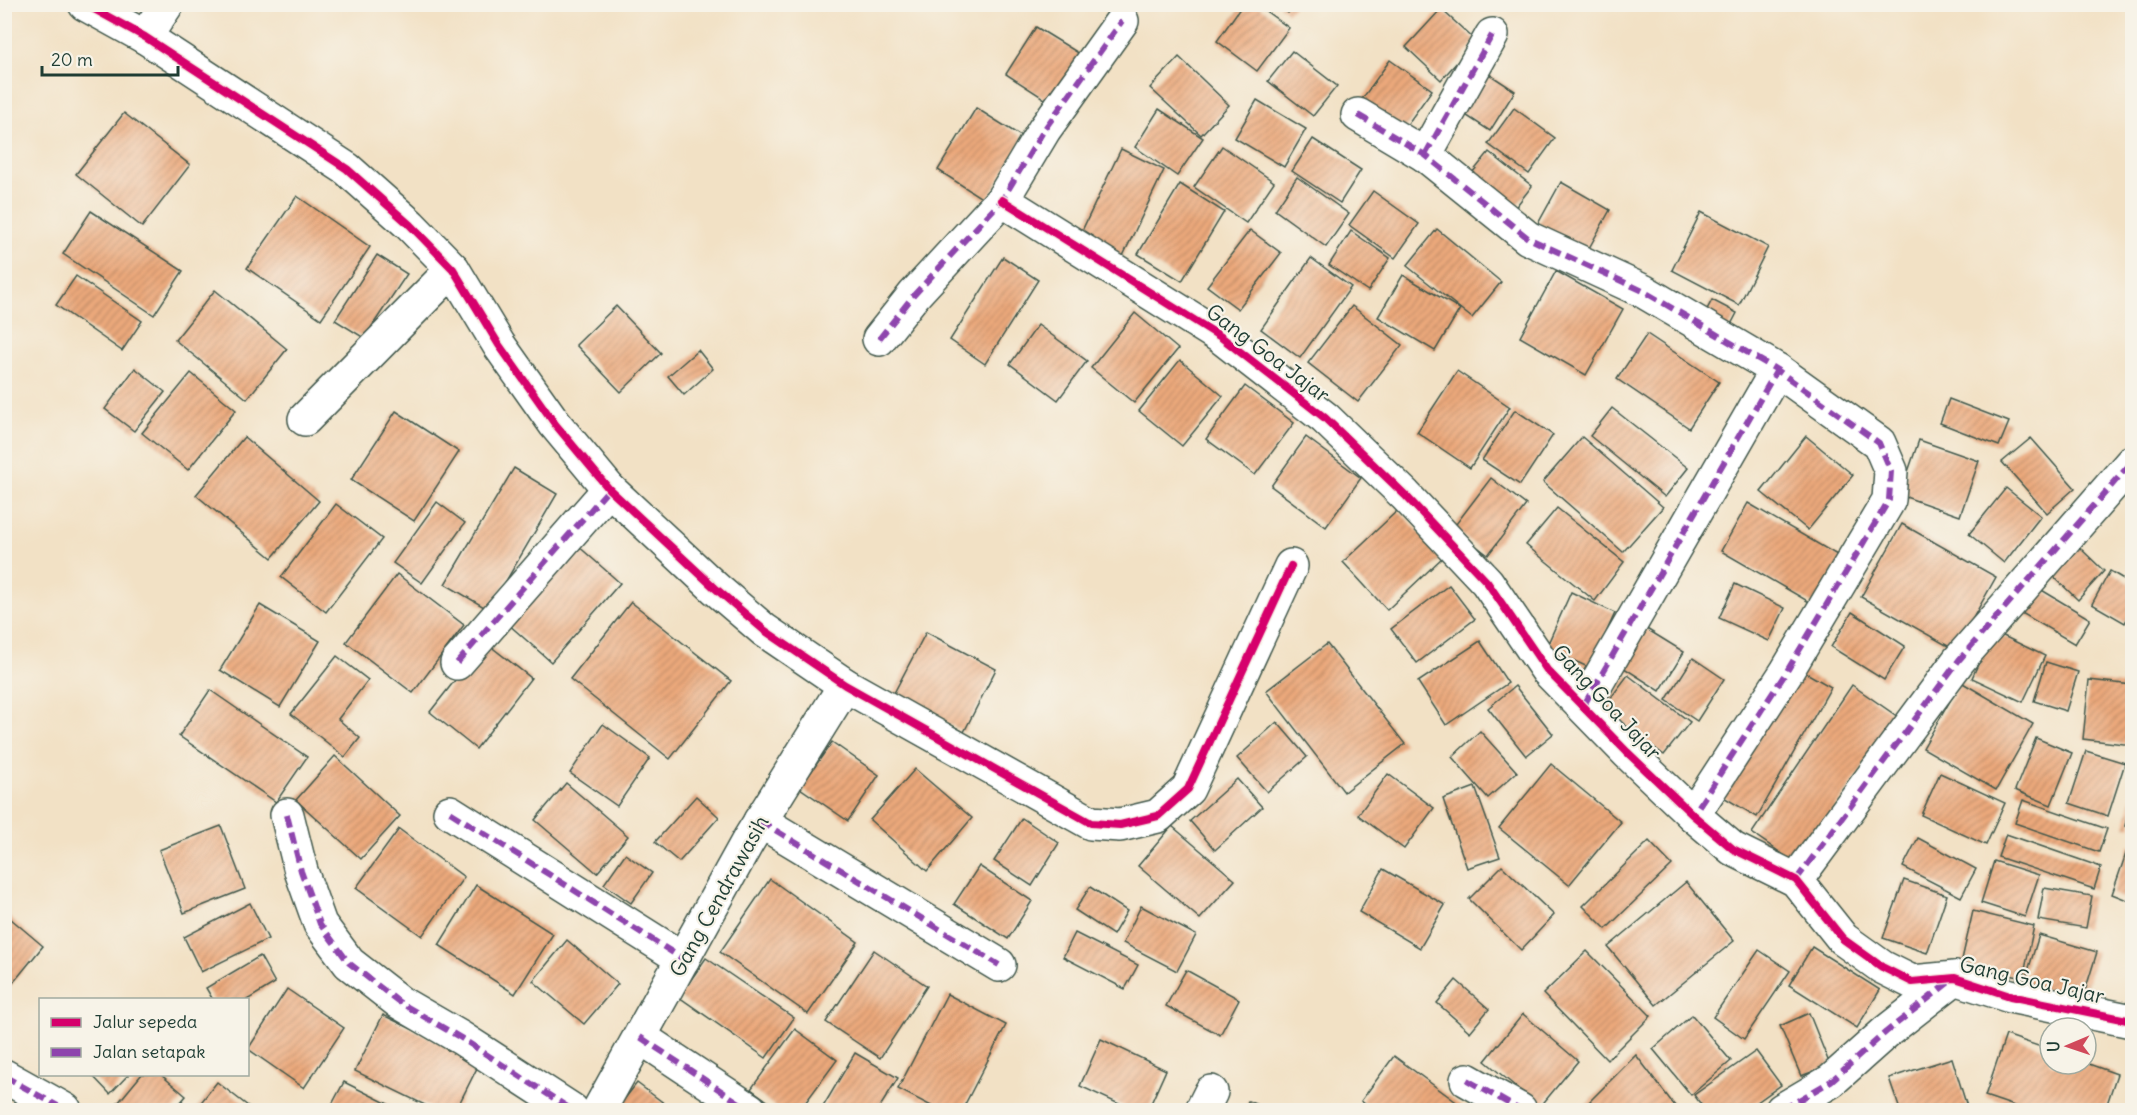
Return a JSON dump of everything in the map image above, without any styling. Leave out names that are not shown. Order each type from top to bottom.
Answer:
[{"type":"street","points":[[85,4],[145,37],[347,169],[410,225],[453,269],[499,345],[555,424],[609,489],[714,588],[764,630],[845,685],[1090,823],[1120,825],[1158,816],[1188,789],[1291,566]]},
{"type":"street","points":[[145,37],[166,4]]},
{"type":"street","points":[[879,339],[914,295],[1002,200],[1044,130],[1122,21]]},
{"type":"street","points":[[1425,155],[1492,35]]},
{"type":"street","points":[[1358,114],[1425,155],[1528,238],[1643,291],[1777,370],[1879,443],[1891,471],[1889,500],[1787,671],[1693,815]]},
{"type":"street","name":"Gang Goa Jajar","points":[[1002,200],[1221,337],[1325,418],[1405,495],[1487,582],[1547,670],[1584,705],[1627,752],[1693,815],[1733,849],[1796,880],[1843,939],[1882,967],[1912,982],[1955,978],[2010,996],[2133,1021]]},
{"type":"street","points":[[304,419],[453,269]]},
{"type":"street","points":[[1584,705],[1777,370]]},
{"type":"street","points":[[1796,880],[1959,660],[2133,462]]},
{"type":"street","points":[[457,663],[609,489]]},
{"type":"street","name":"Gang Cendrawasih","points":[[599,1110],[760,821],[845,685]]},
{"type":"street","points":[[450,812],[683,959]]},
{"type":"street","points":[[287,815],[302,871],[320,924],[349,963],[399,1002],[461,1038],[572,1110]]},
{"type":"street","points":[[760,821],[999,965]]},
{"type":"street","points":[[1782,1110],[1831,1081],[1886,1032],[1955,978]]},
{"type":"street","points":[[640,1037],[750,1110]]},
{"type":"street","points":[[4,1076],[65,1110]]},
{"type":"street","points":[[1467,1080],[1520,1110]]},
{"type":"building","points":[[1243,4],[1256,4],[1289,28],[1257,71],[1217,41]]},
{"type":"building","points":[[1278,4],[1296,4],[1288,13]]},
{"type":"building","points":[[1441,9],[1476,41],[1441,80],[1406,47]]},
{"type":"building","points":[[1036,27],[1085,57],[1054,105],[1006,74]]},
{"type":"building","points":[[1292,51],[1337,86],[1313,116],[1268,81]]},
{"type":"building","points":[[1179,57],[1229,105],[1201,135],[1150,88]]},
{"type":"building","points":[[1390,60],[1432,90],[1404,129],[1362,99]]},
{"type":"building","points":[[1486,72],[1515,91],[1490,131],[1461,112]]},
{"type":"building","points":[[1257,100],[1306,129],[1284,167],[1235,138]]},
{"type":"building","points":[[976,108],[1024,138],[986,201],[938,170]]},
{"type":"building","points":[[1514,108],[1555,138],[1529,174],[1488,144]]},
{"type":"building","points":[[1159,109],[1203,138],[1177,176],[1135,147]]},
{"type":"building","points":[[124,113],[190,165],[142,227],[76,174]]},
{"type":"building","points":[[1313,139],[1361,170],[1340,203],[1292,171]]},
{"type":"building","points":[[1222,146],[1274,182],[1246,223],[1194,187]]},
{"type":"building","points":[[1121,149],[1164,170],[1122,258],[1079,237]]},
{"type":"building","points":[[1489,152],[1532,186],[1507,218],[1464,183]]},
{"type":"building","points":[[1297,177],[1349,214],[1326,247],[1275,210]]},
{"type":"building","points":[[1561,182],[1610,210],[1583,259],[1534,231]]},
{"type":"building","points":[[1180,184],[1224,212],[1182,281],[1138,254]]},
{"type":"building","points":[[1373,191],[1419,224],[1395,258],[1349,225]]},
{"type":"building","points":[[297,196],[370,247],[321,319],[247,268]]},
{"type":"building","points":[[91,211],[183,271],[154,315],[63,254]]},
{"type":"building","points":[[1701,212],[1768,247],[1739,305],[1672,270]]},
{"type":"building","points":[[1437,229],[1501,282],[1472,318],[1407,266]]},
{"type":"building","points":[[1250,230],[1281,253],[1238,309],[1207,286]]},
{"type":"building","points":[[1351,231],[1390,258],[1368,291],[1329,265]]},
{"type":"building","points":[[377,255],[407,274],[364,338],[335,320]]},
{"type":"building","points":[[1003,257],[1038,280],[985,364],[950,340]]},
{"type":"building","points":[[1311,258],[1351,287],[1300,358],[1261,329]]},
{"type":"building","points":[[1556,271],[1623,309],[1586,375],[1520,337]]},
{"type":"building","points":[[1403,275],[1460,309],[1435,351],[1378,317]]},
{"type":"building","points":[[76,276],[142,321],[122,351],[56,305]]},
{"type":"building","points":[[215,290],[287,349],[247,399],[175,340]]},
{"type":"building","points":[[1712,300],[1737,313],[1727,332],[1702,319]]},
{"type":"building","points":[[616,306],[661,353],[621,392],[576,345]]},
{"type":"building","points":[[1352,306],[1402,345],[1358,402],[1308,363]]},
{"type":"building","points":[[1135,313],[1178,349],[1134,403],[1091,368]]},
{"type":"building","points":[[1038,325],[1087,361],[1058,400],[1010,364]]},
{"type":"building","points":[[1647,334],[1719,382],[1689,428],[1617,379]]},
{"type":"building","points":[[698,350],[713,369],[684,395],[668,376]]},
{"type":"building","points":[[1180,360],[1223,396],[1182,446],[1139,411]]},
{"type":"building","points":[[135,368],[165,392],[134,431],[105,409]]},
{"type":"building","points":[[1457,371],[1510,407],[1470,468],[1417,432]]},
{"type":"building","points":[[191,373],[236,410],[188,470],[142,433]]},
{"type":"building","points":[[1245,386],[1294,423],[1255,475],[1206,439]]},
{"type":"building","points":[[1949,399],[2009,422],[1999,446],[1940,423]]},
{"type":"building","points":[[1612,408],[1688,468],[1665,497],[1590,436]]},
{"type":"building","points":[[1515,410],[1553,435],[1520,485],[1482,460]]},
{"type":"building","points":[[396,411],[459,452],[414,521],[351,480]]},
{"type":"building","points":[[1806,436],[1853,475],[1808,530],[1761,492]]},
{"type":"building","points":[[244,437],[319,501],[272,558],[196,495]]},
{"type":"building","points":[[1306,437],[1361,478],[1326,527],[1271,486]]},
{"type":"building","points":[[1582,437],[1663,507],[1623,552],[1543,482]]},
{"type":"building","points":[[2031,438],[2075,488],[2047,513],[2002,462]]},
{"type":"building","points":[[1919,440],[1979,461],[1960,516],[1900,495]]},
{"type":"building","points":[[514,468],[557,494],[489,610],[445,584]]},
{"type":"building","points":[[1491,478],[1526,505],[1488,555],[1453,528]]},
{"type":"building","points":[[2006,488],[2041,516],[2004,563],[1969,534]]},
{"type":"building","points":[[437,502],[465,523],[422,583],[393,563]]},
{"type":"building","points":[[1748,503],[1844,559],[1816,606],[1721,551]]},
{"type":"building","points":[[336,504],[382,539],[326,612],[281,577]]},
{"type":"building","points":[[1557,508],[1624,562],[1595,601],[1526,545]]},
{"type":"building","points":[[1398,510],[1443,557],[1387,610],[1343,562]]},
{"type":"building","points":[[1902,524],[1996,577],[1955,650],[1861,597]]},
{"type":"building","points":[[576,544],[620,583],[551,662],[507,623]]},
{"type":"building","points":[[2079,547],[2104,571],[2078,600],[2052,575]]},
{"type":"building","points":[[2110,571],[2132,584],[2132,609],[2125,623],[2092,604]]},
{"type":"building","points":[[397,574],[464,625],[413,693],[346,642]]},
{"type":"building","points":[[1735,584],[1785,608],[1769,641],[1719,618]]},
{"type":"building","points":[[1449,585],[1475,619],[1417,663],[1391,629]]},
{"type":"building","points":[[2035,586],[2090,619],[2075,644],[2020,612]]},
{"type":"building","points":[[1571,592],[1615,613],[1590,668],[1546,648]]},
{"type":"building","points":[[631,602],[731,681],[670,759],[570,679]]},
{"type":"building","points":[[260,605],[320,641],[280,707],[220,670]]},
{"type":"building","points":[[1852,612],[1905,646],[1884,680],[1831,647]]},
{"type":"building","points":[[1645,628],[1684,652],[1660,691],[1621,666]]},
{"type":"building","points":[[1993,631],[2045,656],[2023,702],[1972,678]]},
{"type":"building","points":[[926,632],[996,669],[964,732],[893,695]]},
{"type":"building","points":[[1480,641],[1508,683],[1446,725],[1418,682]]},
{"type":"building","points":[[485,642],[531,678],[476,749],[430,712]]},
{"type":"building","points":[[1327,644],[1405,744],[1344,792],[1266,691]]},
{"type":"building","points":[[337,656],[368,680],[338,719],[360,738],[345,757],[291,714]]},
{"type":"building","points":[[1693,658],[1724,679],[1697,721],[1666,700]]},
{"type":"building","points":[[2046,662],[2078,672],[2066,711],[2034,701]]},
{"type":"building","points":[[1794,666],[1831,687],[1757,817],[1720,795]]},
{"type":"building","points":[[1628,675],[1690,722],[1664,755],[1603,708]]},
{"type":"building","points":[[2089,680],[2132,685],[2132,745],[2083,739]]},
{"type":"building","points":[[1961,682],[2033,724],[1996,790],[1923,748]]},
{"type":"building","points":[[1852,685],[1898,717],[1797,864],[1752,833]]},
{"type":"building","points":[[1515,686],[1553,734],[1526,756],[1488,708]]},
{"type":"building","points":[[210,690],[307,757],[276,802],[179,736]]},
{"type":"building","points":[[1277,722],[1307,757],[1267,792],[1237,758]]},
{"type":"building","points":[[603,724],[650,758],[617,806],[570,773]]},
{"type":"building","points":[[1480,731],[1517,772],[1488,798],[1452,757]]},
{"type":"building","points":[[2036,738],[2072,753],[2051,805],[2015,790]]},
{"type":"building","points":[[832,742],[879,775],[848,821],[800,788]]},
{"type":"building","points":[[2086,751],[2125,763],[2108,816],[2069,803]]},
{"type":"building","points":[[335,756],[400,816],[361,859],[296,800]]},
{"type":"building","points":[[1551,764],[1621,822],[1569,885],[1499,828]]},
{"type":"building","points":[[915,769],[972,818],[927,871],[870,820]]},
{"type":"building","points":[[1940,773],[2005,803],[1986,845],[1921,815]]},
{"type":"building","points":[[1388,774],[1434,808],[1404,849],[1358,815]]},
{"type":"building","points":[[1237,779],[1262,807],[1215,850],[1190,821]]},
{"type":"building","points":[[566,783],[628,836],[597,873],[535,820]]},
{"type":"building","points":[[1475,787],[1500,857],[1467,868],[1443,799]]},
{"type":"building","points":[[2132,794],[2132,827],[2125,826]]},
{"type":"building","points":[[696,796],[719,817],[679,862],[655,842]]},
{"type":"building","points":[[2023,800],[2107,829],[2099,852],[2015,823]]},
{"type":"building","points":[[1022,818],[1059,843],[1032,886],[994,861]]},
{"type":"building","points":[[221,826],[245,889],[184,913],[159,850]]},
{"type":"building","points":[[1172,826],[1235,880],[1200,919],[1138,866]]},
{"type":"building","points":[[399,829],[464,877],[422,936],[356,888]]},
{"type":"building","points":[[2006,834],[2101,867],[2094,889],[1998,857]]},
{"type":"building","points":[[1918,838],[1976,869],[1961,897],[1903,867]]},
{"type":"building","points":[[1649,841],[1672,865],[1606,929],[1583,906]]},
{"type":"building","points":[[2129,845],[2132,846],[2132,902],[2112,894]]},
{"type":"building","points":[[625,854],[652,873],[631,903],[604,884]]},
{"type":"building","points":[[1994,861],[2039,875],[2025,917],[1981,903]]},
{"type":"building","points":[[979,866],[1032,901],[1008,939],[954,904]]},
{"type":"building","points":[[1502,866],[1554,915],[1521,950],[1469,899]]},
{"type":"building","points":[[1383,869],[1445,905],[1420,948],[1359,912]]},
{"type":"building","points":[[770,879],[858,942],[808,1014],[720,952]]},
{"type":"building","points":[[1904,880],[1947,895],[1927,953],[1883,938]]},
{"type":"building","points":[[1686,882],[1734,941],[1656,1005],[1608,947]]},
{"type":"building","points":[[476,885],[553,934],[515,994],[439,945]]},
{"type":"building","points":[[1090,887],[1127,911],[1113,935],[1075,910]]},
{"type":"building","points":[[2044,888],[2092,896],[2086,928],[2038,920]]},
{"type":"building","points":[[250,903],[268,939],[201,972],[184,937]]},
{"type":"building","points":[[1141,906],[1196,935],[1177,971],[1123,943]]},
{"type":"building","points":[[1973,911],[2034,926],[2023,978],[1961,964]]},
{"type":"building","points":[[4,913],[43,946],[4,994]]},
{"type":"building","points":[[1075,933],[1138,965],[1125,989],[1063,957]]},
{"type":"building","points":[[2039,935],[2097,952],[2082,1001],[2024,984]]},
{"type":"building","points":[[567,940],[618,984],[584,1024],[533,981]]},
{"type":"building","points":[[1812,947],[1880,990],[1857,1028],[1789,985]]},
{"type":"building","points":[[874,950],[927,986],[880,1058],[826,1022]]},
{"type":"building","points":[[1759,950],[1790,971],[1744,1039],[1713,1017]]},
{"type":"building","points":[[1587,951],[1651,1016],[1607,1060],[1543,994]]},
{"type":"building","points":[[260,956],[275,983],[249,999],[212,998],[206,988]]},
{"type":"building","points":[[706,958],[794,1018],[766,1058],[679,997]]},
{"type":"building","points":[[1186,970],[1239,999],[1220,1035],[1166,1006]]},
{"type":"building","points":[[1456,980],[1489,1009],[1470,1032],[1437,1003]]},
{"type":"building","points":[[287,989],[344,1028],[304,1088],[249,1047]]},
{"type":"building","points":[[947,994],[1006,1025],[962,1110],[939,1110],[898,1089]]},
{"type":"building","points":[[1809,1013],[1830,1065],[1801,1076],[1780,1026]]},
{"type":"building","points":[[1523,1014],[1578,1061],[1540,1107],[1485,1061]]},
{"type":"building","points":[[383,1015],[480,1062],[456,1110],[435,1110],[355,1071]]},
{"type":"building","points":[[1692,1015],[1731,1061],[1691,1095],[1653,1049]]},
{"type":"building","points":[[795,1029],[837,1060],[800,1110],[780,1110],[751,1089]]},
{"type":"building","points":[[2006,1035],[2038,1046],[2038,1076],[2098,1076],[2098,1067],[2117,1074],[2105,1110],[2026,1110],[1985,1096]]},
{"type":"building","points":[[1101,1039],[1166,1070],[1148,1110],[1132,1110],[1080,1086]]},
{"type":"building","points":[[1756,1051],[1781,1085],[1746,1110],[1705,1110],[1694,1095]]},
{"type":"building","points":[[855,1053],[898,1078],[878,1110],[821,1110]]},
{"type":"building","points":[[1636,1055],[1678,1110],[1581,1110]]},
{"type":"building","points":[[1394,1056],[1467,1110],[1373,1110],[1361,1101]]},
{"type":"building","points":[[1952,1058],[1968,1110],[1900,1110],[1889,1078]]},
{"type":"building","points":[[93,1076],[127,1076],[110,1094]]},
{"type":"building","points":[[140,1076],[162,1076],[186,1096],[174,1110],[113,1109]]},
{"type":"building","points":[[217,1082],[253,1110],[195,1110]]},
{"type":"building","points":[[344,1082],[400,1110],[329,1110]]},
{"type":"building","points":[[637,1083],[673,1110],[616,1110]]},
{"type":"building","points":[[1248,1101],[1269,1110],[1244,1110]]},
{"type":"marked path","points":[[879,339],[914,295],[1002,200],[1044,130],[1122,21]]},
{"type":"marked path","points":[[1425,155],[1492,35]]},
{"type":"marked path","points":[[1358,115],[1425,155],[1528,238],[1643,291],[1777,370],[1879,443],[1891,471],[1889,500],[1787,671],[1693,815]]},
{"type":"marked path","points":[[1584,705],[1777,370]]},
{"type":"marked path","points":[[1796,880],[1959,660],[2132,462]]},
{"type":"marked path","points":[[457,663],[609,489]]},
{"type":"marked path","points":[[450,812],[683,959]]},
{"type":"marked path","points":[[287,815],[301,871],[320,924],[349,963],[399,1002],[461,1038],[572,1110]]},
{"type":"marked path","points":[[760,821],[999,965]]},
{"type":"marked path","points":[[1782,1110],[1831,1081],[1886,1032],[1953,979]]},
{"type":"marked path","points":[[640,1037],[750,1110]]},
{"type":"marked path","points":[[4,1076],[65,1110]]},
{"type":"marked path","points":[[1467,1080],[1520,1110]]},
{"type":"cycle path","points":[[85,4],[145,37],[347,169],[410,225],[453,269],[499,345],[555,424],[609,489],[715,588],[764,630],[845,685],[1091,823],[1120,825],[1158,816],[1188,789],[1291,566]]},
{"type":"cycle path","points":[[1002,200],[1221,337],[1325,418],[1405,495],[1487,582],[1547,670],[1627,752],[1693,815],[1733,849],[1796,880],[1843,939],[1882,967],[1912,982],[1955,978],[2010,996],[2132,1021]]}]
